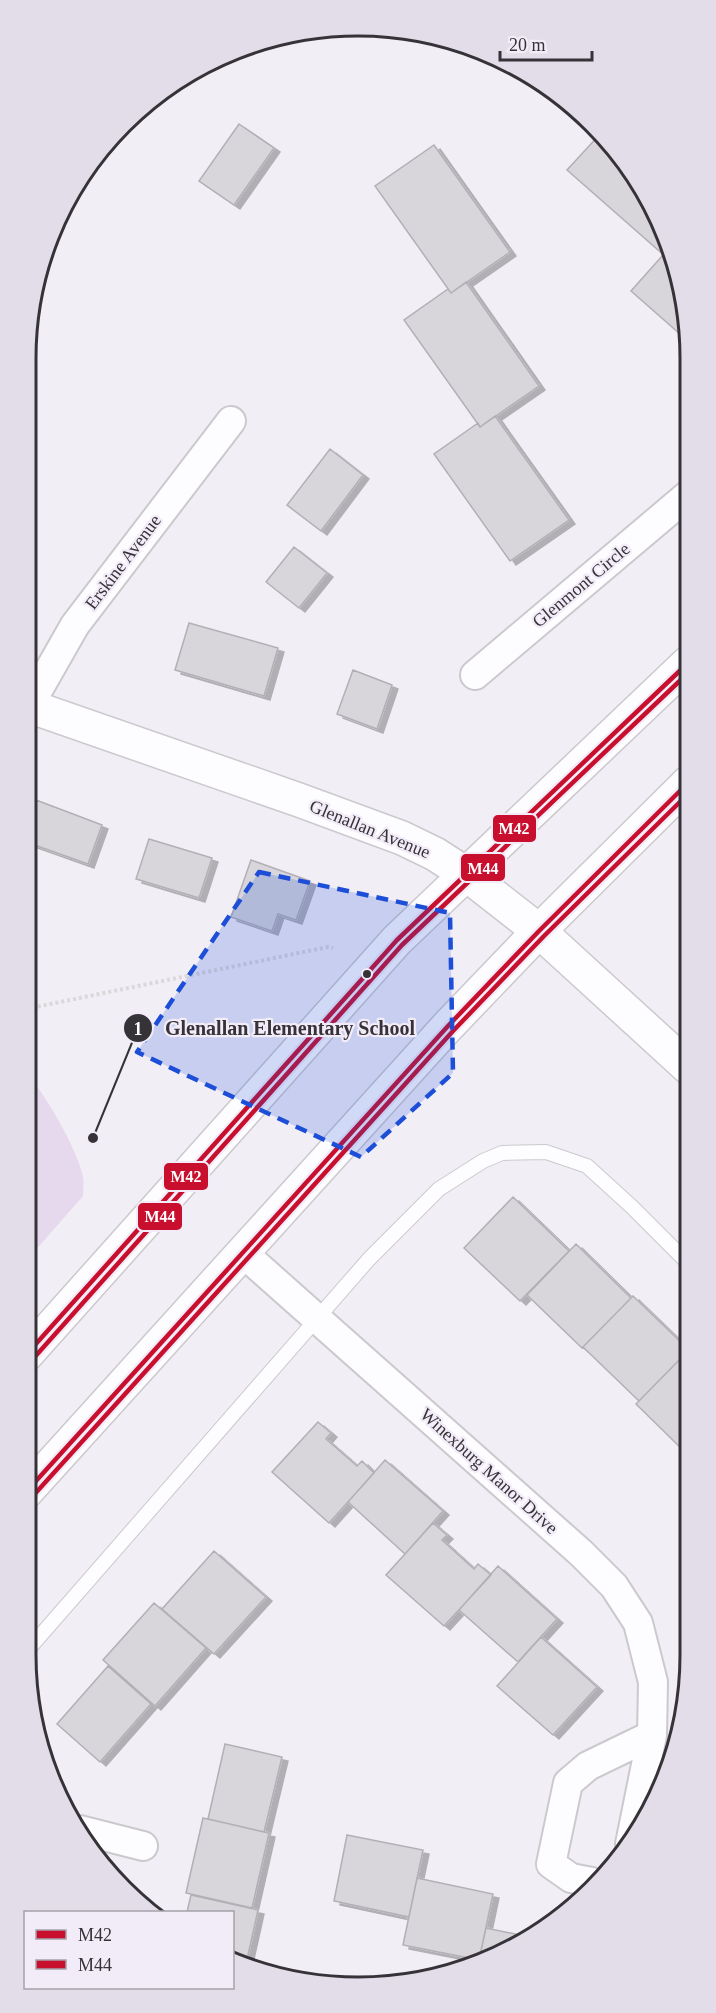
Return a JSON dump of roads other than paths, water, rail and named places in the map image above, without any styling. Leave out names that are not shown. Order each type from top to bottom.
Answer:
[{"type":"main road","points":[[36,1343],[397,940],[680,671]]},
{"type":"main road","name":"Glenallan Avenue","points":[[36,710],[299,800],[402,838],[435,854],[466,874],[539,931],[680,1060]]},
{"type":"main road","points":[[36,1481],[448,1026],[539,931],[680,791]]},
{"type":"street","name":"Erskine Avenue","points":[[36,690],[75,625],[231,421]]},
{"type":"street","name":"Glenmont Circle","points":[[475,675],[680,502]]},
{"type":"street","name":"Winexburg Manor Drive","points":[[243,1254],[581,1553],[614,1586],[638,1623],[652,1682],[652,1735],[635,1819]]},
{"type":"street","points":[[588,1881],[571,1878],[551,1864],[568,1783],[588,1766],[652,1735]]},
{"type":"street","points":[[89,1832],[143,1846]]},
{"type":"lane","points":[[36,1641],[369,1259],[439,1189],[483,1161],[502,1153],[546,1152],[587,1166],[680,1255]]},
{"type":"place","name":"Glenallan Elementary School","points":[[93,1138]]}]
